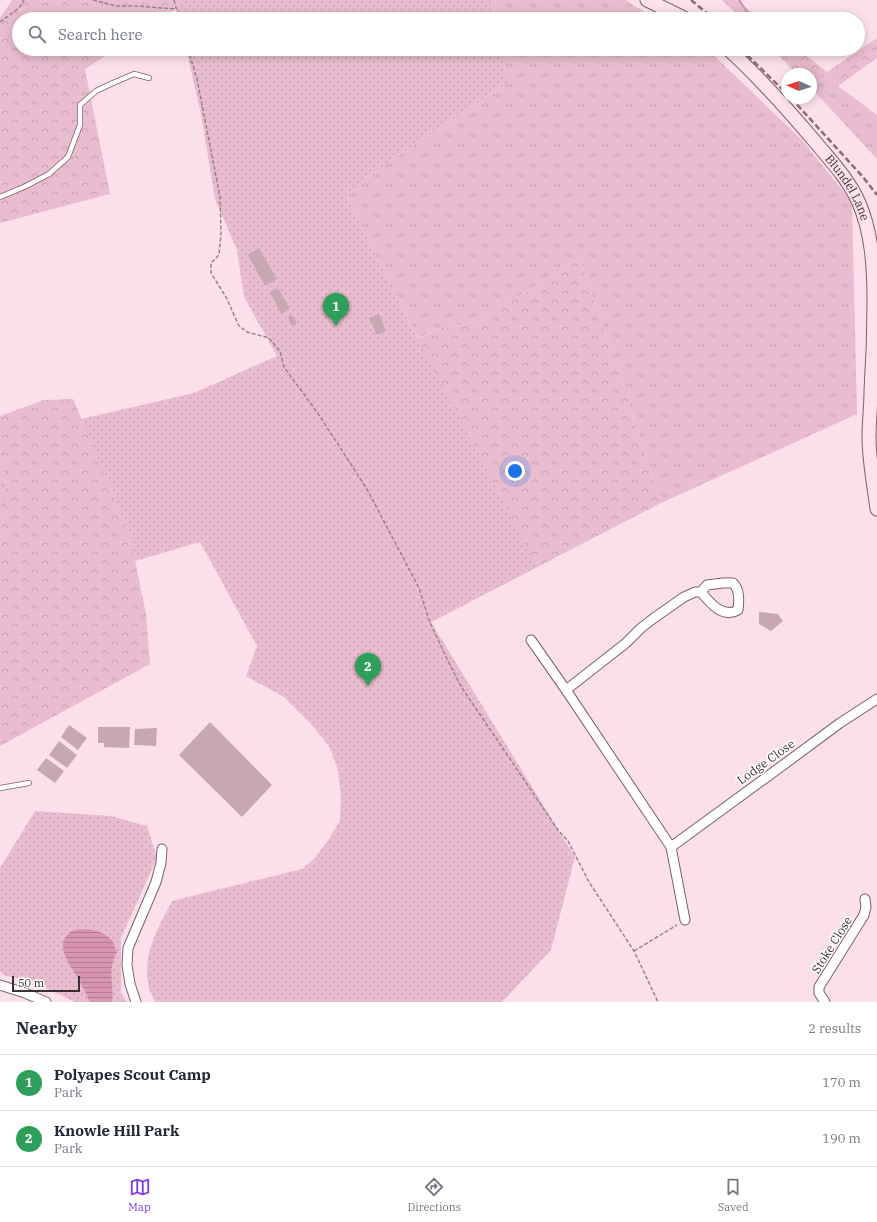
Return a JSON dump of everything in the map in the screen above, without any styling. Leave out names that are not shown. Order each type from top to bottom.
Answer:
[{"type":"street","points":[[647,0],[672,12]]},
{"type":"street","name":"Blundel Lane","points":[[735,56],[767,87],[816,142],[840,172],[858,202],[864,216],[873,269],[873,423],[869,452],[877,509]]},
{"type":"street","points":[[566,690],[626,643],[654,618],[684,597],[695,592],[701,592]]},
{"type":"street","points":[[531,640],[671,847],[685,920]]},
{"type":"street","name":"Lodge Close","points":[[671,847],[816,740],[877,699]]},
{"type":"street","points":[[136,1002],[130,984],[127,966],[128,948],[156,882],[161,863],[162,848]]},
{"type":"street","name":"Stoke Close","points":[[825,1002],[820,993],[820,987],[864,915],[866,907],[865,898]]},
{"type":"street","points":[[0,985],[46,1002]]},
{"type":"lane","points":[[0,197],[49,174],[68,157],[80,125],[80,105],[96,91],[113,82],[134,74],[149,78]]},
{"type":"lane","points":[[0,788],[29,783]]},
{"type":"path","points":[[14,12],[19,8],[24,0]]},
{"type":"path","points":[[93,0],[116,6],[176,9]]},
{"type":"path","points":[[174,0],[177,12]]},
{"type":"path","points":[[0,22],[12,13]]},
{"type":"path","points":[[190,56],[197,79],[220,197],[221,233],[219,255],[211,263],[211,273],[226,297],[239,326],[247,332],[269,338],[280,351],[284,367],[317,412],[368,491],[419,588],[429,620],[462,688],[558,830],[568,841],[589,882],[634,951],[658,1002]]},
{"type":"path","points":[[634,951],[685,920]]},
{"type":"green space","points":[[12,0],[277,0],[215,12],[177,12],[176,9],[172,12],[12,12],[12,56],[105,56],[85,69],[110,194],[0,223],[0,18]]},
{"type":"green space","points":[[181,0],[491,0],[494,12],[178,12],[177,9]]},
{"type":"green space","points":[[491,0],[626,0],[645,12],[494,12]]},
{"type":"green space","points":[[722,0],[736,0],[751,12],[735,12]]},
{"type":"green space","points":[[877,38],[877,58],[838,86],[827,72],[851,56],[865,56],[865,46]]},
{"type":"green space","points":[[188,56],[502,56],[508,82],[385,164],[346,195],[391,287],[537,567],[431,622],[575,857],[551,950],[502,1002],[155,1002],[149,990],[147,965],[149,954],[156,932],[172,901],[302,869],[315,858],[340,821],[341,798],[338,770],[329,746],[310,723],[284,697],[246,676],[257,646],[200,542],[135,561],[129,531],[81,419],[194,393],[277,356],[244,297],[237,250],[215,199],[201,114]]},
{"type":"green space","points":[[502,56],[714,56],[801,139],[852,202],[857,414],[661,503],[580,259],[477,322],[442,328],[418,338],[346,195],[385,164],[508,82]]},
{"type":"green space","points":[[779,56],[807,56],[827,72],[817,87],[817,68],[791,68]]},
{"type":"green space","points":[[827,72],[838,86],[877,115],[877,159],[817,94],[817,87]]},
{"type":"green space","points":[[580,259],[661,503],[431,622],[376,357],[442,328],[477,322]]},
{"type":"green space","points":[[73,399],[129,531],[146,614],[150,664],[0,746],[0,537],[8,503],[0,448],[0,416],[44,400]]},
{"type":"green space","points":[[0,448],[8,503],[0,537]]},
{"type":"green space","points":[[35,811],[111,816],[147,826],[157,858],[121,938],[121,993],[127,1002],[75,1002],[33,982],[3,975],[0,971],[0,868]]},
{"type":"shaded area","points":[[80,929],[93,930],[105,934],[113,941],[117,952],[112,965],[112,1002],[90,1002],[69,965],[64,951],[64,939],[70,932]]},
{"type":"building","points":[[259,248],[277,279],[265,286],[248,255]]},
{"type":"building","points":[[278,288],[290,309],[281,314],[270,292]]},
{"type":"building","points":[[379,314],[386,331],[377,335],[369,318]]},
{"type":"building","points":[[292,315],[297,323],[292,326],[288,317]]},
{"type":"building","points":[[759,612],[778,614],[783,621],[771,631],[759,624]]},
{"type":"building","points":[[210,722],[272,785],[242,817],[179,755]]},
{"type":"building","points":[[69,725],[87,738],[78,750],[61,737]]},
{"type":"building","points":[[98,727],[130,727],[129,748],[104,747],[104,743],[98,743]]},
{"type":"building","points":[[157,728],[156,746],[134,745],[135,729]]},
{"type":"building","points":[[59,741],[77,755],[67,768],[49,755]]},
{"type":"building","points":[[46,758],[64,771],[55,783],[37,770]]},
{"type":"waterway","points":[[739,0],[747,12]]},
{"type":"railway","points":[[691,0],[706,12]]},
{"type":"railway","points":[[748,56],[781,88]]},
{"type":"railway","points":[[796,104],[863,177],[877,195]]},
{"type":"place","name":"Polyapes Scout Camp","points":[[336,326]]},
{"type":"place","name":"Knowle Hill Park","points":[[368,686]]}]
